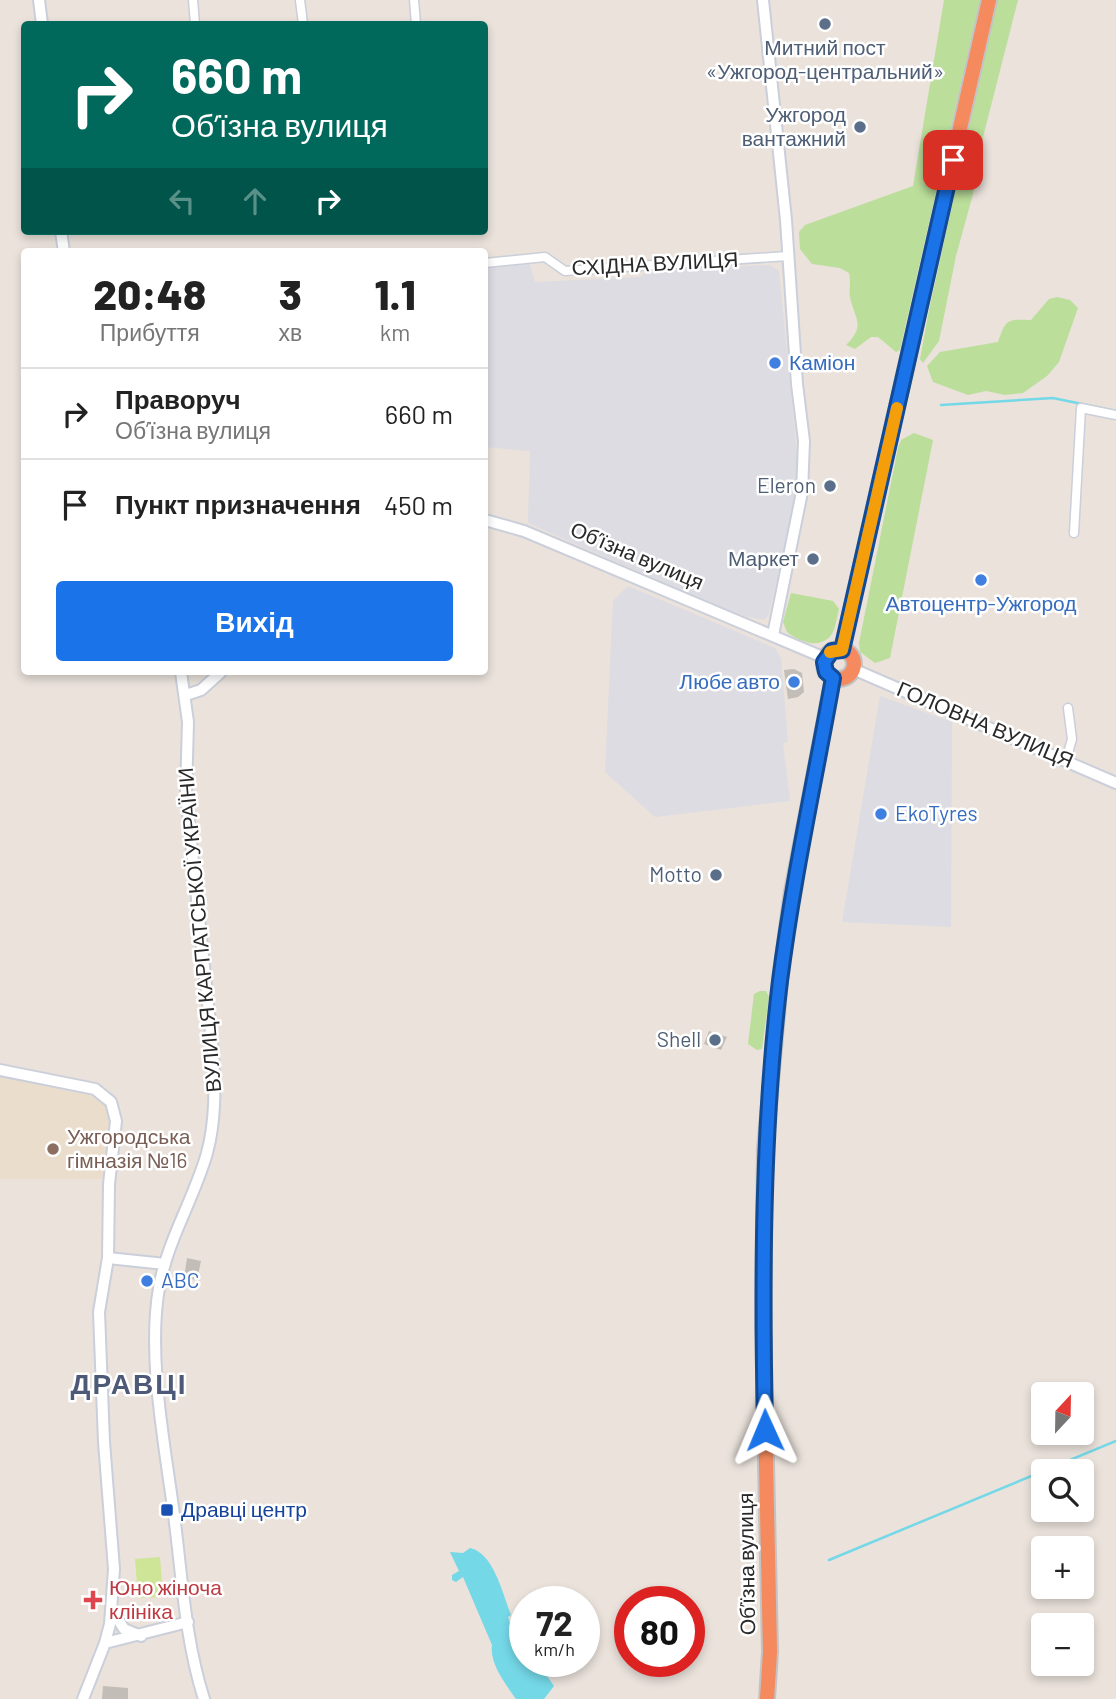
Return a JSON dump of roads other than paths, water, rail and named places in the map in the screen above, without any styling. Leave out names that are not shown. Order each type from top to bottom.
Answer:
[{"type":"highway","points":[[842,650],[989,0]]},
{"type":"highway","points":[[842,650],[850,655],[853,669],[843,679],[833,678],[826,672],[825,658],[832,651],[842,650]]},
{"type":"highway","name":"Обʼїзна вулиця","points":[[767,1699],[770,1652],[763,1321],[765,1149],[792,892],[833,678]]},
{"type":"street","points":[[40,0],[42,21]]},
{"type":"street","points":[[193,0],[195,21]]},
{"type":"street","points":[[300,0],[303,21]]},
{"type":"street","points":[[414,0],[416,21]]},
{"type":"street","points":[[763,0],[804,441],[802,492],[773,635]]},
{"type":"street","name":"СХІДНА ВУЛИЦЯ","points":[[488,263],[545,257],[565,271],[788,256]]},
{"type":"street","points":[[1074,533],[1081,408],[1116,415]]},
{"type":"street","name":"Обʼїзна вулиця","points":[[488,521],[524,531],[825,658]]},
{"type":"street","name":"ГОЛОВНА ВУЛИЦЯ","points":[[853,669],[1116,783]]},
{"type":"street","points":[[184,684],[201,690],[218,675]]},
{"type":"street","name":"ВУЛИЦЯ КАРПАТСЬКОЇ УКРАЇНИ","points":[[184,684],[186,794],[214,1052],[215,1091],[207,1154],[165,1264],[157,1299],[156,1363],[188,1622],[195,1671],[204,1699]]},
{"type":"street","points":[[1066,760],[1072,739],[1068,708]]},
{"type":"street","points":[[0,1070],[95,1089],[111,1102],[116,1121],[109,1184],[108,1258],[99,1312],[104,1442],[114,1569],[112,1608],[105,1643],[83,1699]]},
{"type":"street","points":[[108,1258],[165,1264]]},
{"type":"street","points":[[112,1608],[117,1621],[124,1629],[141,1636]]},
{"type":"street","points":[[105,1643],[188,1622]]},
{"type":"water","points":[[470,1548],[478,1551],[491,1566],[501,1586],[509,1609],[509,1677],[548,1677],[554,1686],[544,1699],[516,1699],[503,1681],[493,1659],[492,1645],[463,1577],[456,1582],[452,1580],[452,1575],[459,1571],[450,1552],[463,1553]]},
{"type":"waterway","points":[[941,405],[1053,398],[1116,411]]},
{"type":"waterway","points":[[829,1560],[1116,1441]]},
{"type":"place","name":"Митний пост «Ужгород-центральний»","points":[[825,24]]},
{"type":"place","name":"Ужгород вантажний","points":[[860,127]]},
{"type":"place","name":"Каміон","points":[[775,363]]},
{"type":"place","name":"Eleron","points":[[830,486]]},
{"type":"place","name":"Маркет","points":[[813,559]]},
{"type":"place","name":"Автоцентр-Ужгород","points":[[981,580]]},
{"type":"place","name":"Любе авто","points":[[794,682]]},
{"type":"place","name":"EkoTyres","points":[[881,814]]},
{"type":"place","name":"Motto","points":[[716,875]]},
{"type":"place","name":"Shell","points":[[715,1040]]},
{"type":"place","name":"Ужгородська гімназія №16","points":[[53,1149]]},
{"type":"place","name":"ABC","points":[[147,1281]]},
{"type":"place","name":"Дравці центр","points":[[167,1510]]},
{"type":"place","name":"Юно жіноча клініка","points":[[93,1600]]},
{"type":"district","name":"ДРАВЦІ","points":[[129,1384]]}]
